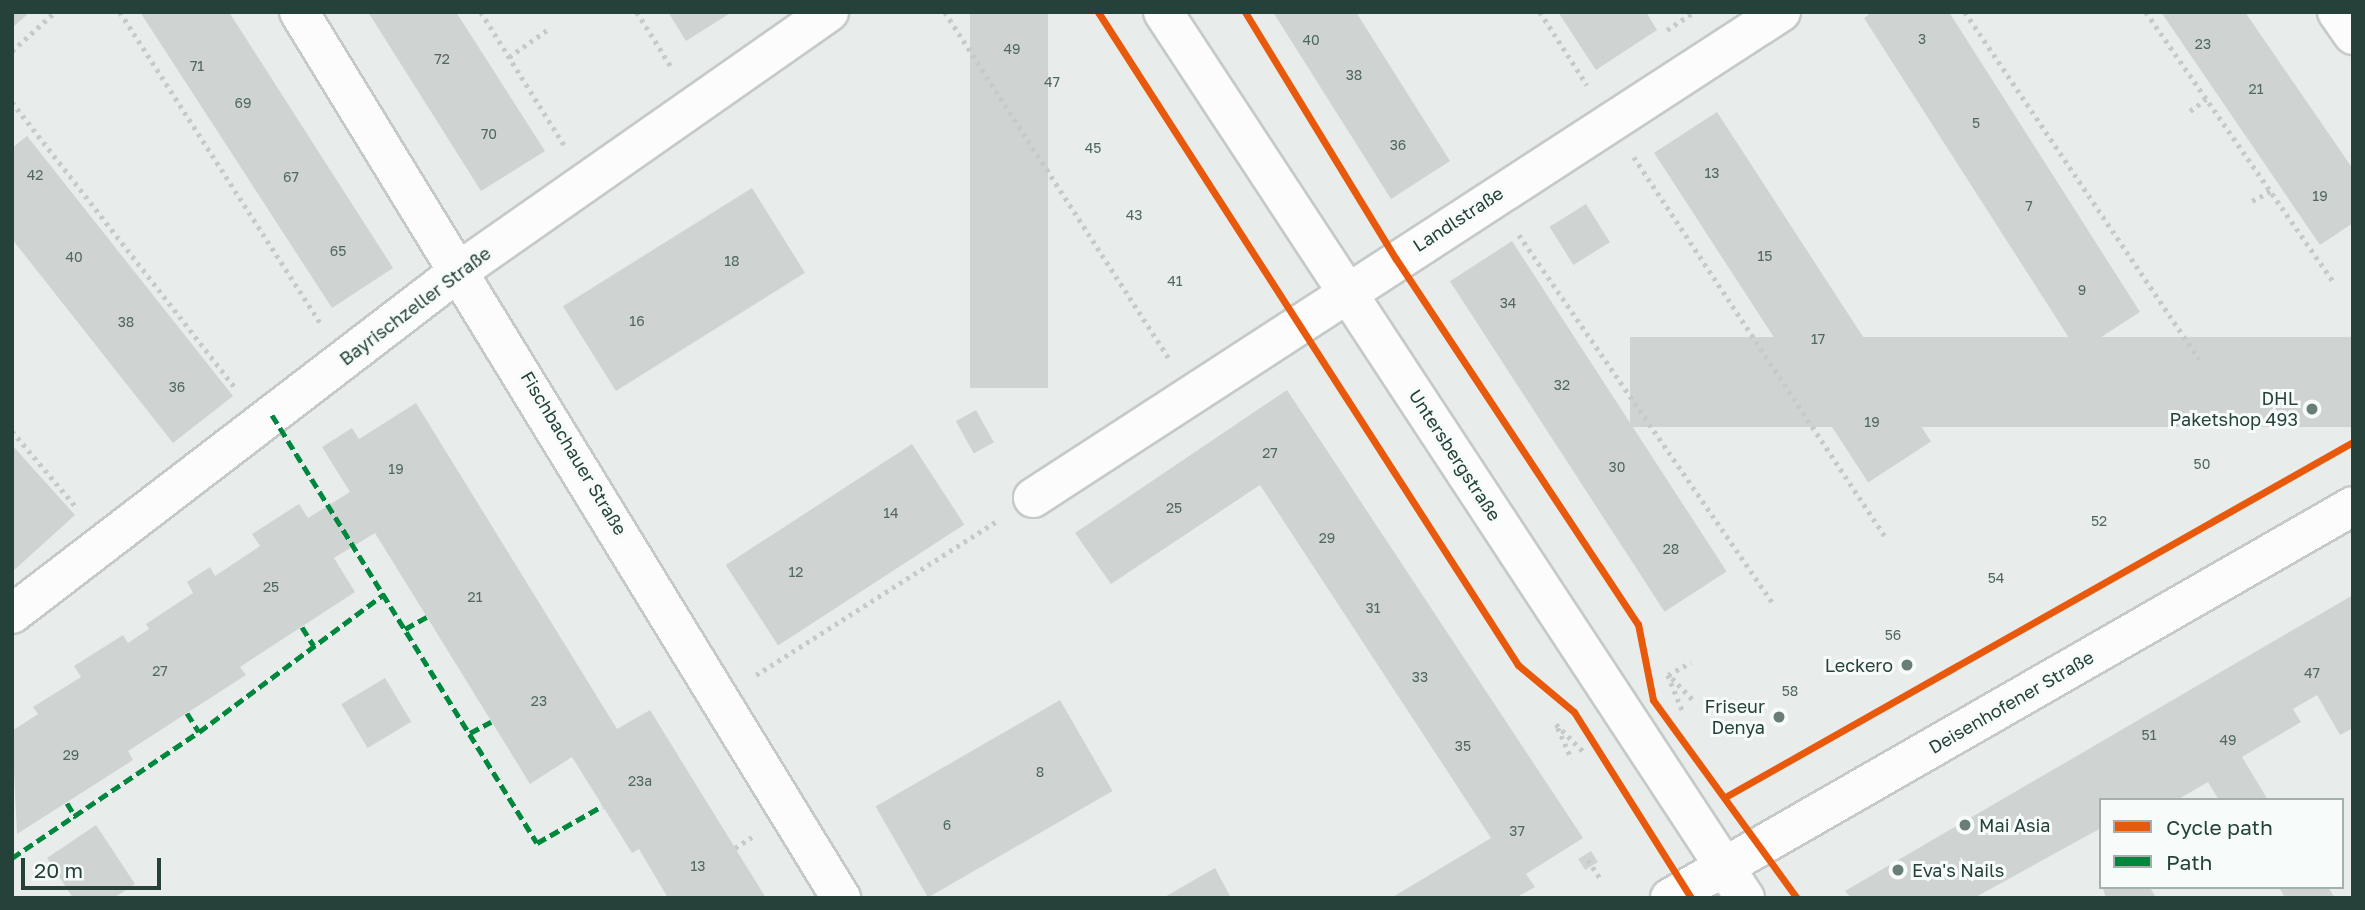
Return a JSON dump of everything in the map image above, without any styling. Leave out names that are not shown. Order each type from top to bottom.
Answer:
[{"type":"street","name":"Fischbachauer Straße","points":[[299,12],[462,269],[723,696],[841,898]]},
{"type":"street","name":"Bayrischzeller Straße","points":[[12,614],[462,269],[829,12]]},
{"type":"street","name":"Untersbergstraße","points":[[1163,12],[1745,898]]},
{"type":"street","name":"Landlstraße","points":[[1033,498],[1346,290],[1781,12]]},
{"type":"street","points":[[2337,12],[2353,35]]},
{"type":"street","name":"Deisenhofener Straße","points":[[1670,898],[2353,506]]},
{"type":"path","points":[[12,51],[55,12]]},
{"type":"path","points":[[120,12],[345,360]]},
{"type":"path","points":[[481,12],[587,182]]},
{"type":"path","points":[[637,12],[694,106]]},
{"type":"path","points":[[945,12],[1191,393]]},
{"type":"path","points":[[1541,12],[1886,538]]},
{"type":"path","points":[[1965,12],[2199,359]]},
{"type":"path","points":[[2146,12],[2334,282]]},
{"type":"path","points":[[509,57],[547,30]]},
{"type":"path","points":[[2190,111],[2206,99]]},
{"type":"path","points":[[12,102],[262,422]]},
{"type":"path","points":[[2252,201],[2271,191]]},
{"type":"path","points":[[1493,197],[1773,603]]},
{"type":"path","points":[[12,431],[106,542]]},
{"type":"path","points":[[723,696],[1033,498]]},
{"type":"path","points":[[1668,675],[1691,662]]},
{"type":"path","points":[[1668,675],[1694,701]]},
{"type":"path","points":[[1668,675],[1682,710]]},
{"type":"path","points":[[1572,759],[1556,724],[1584,751]]},
{"type":"path","points":[[1588,860],[1600,878]]},
{"type":"building","points":[[12,12],[30,12],[12,28]]},
{"type":"building","points":[[140,12],[229,12],[393,268],[332,308]]},
{"type":"building","points":[[368,12],[456,12],[545,151],[481,191]]},
{"type":"building","points":[[668,12],[732,12],[686,41]]},
{"type":"building","points":[[970,12],[1048,12],[1048,388],[970,388]]},
{"type":"building","points":[[1273,12],[1356,12],[1450,161],[1391,199]]},
{"type":"building","points":[[1558,12],[1646,12],[1657,30],[1596,70]]},
{"type":"building","points":[[1872,12],[1949,12],[2140,312],[2078,352],[1864,18]]},
{"type":"building","points":[[2161,12],[2245,12],[2353,169],[2353,223],[2320,245]]},
{"type":"building","points":[[1717,112],[1931,442],[1868,482],[1654,153]]},
{"type":"building","points":[[27,136],[233,396],[173,443],[12,239],[12,148]]},
{"type":"building","points":[[752,188],[805,273],[616,391],[563,306]]},
{"type":"building","points":[[1586,204],[1610,242],[1573,265],[1550,227]]},
{"type":"building","points":[[1512,241],[1727,571],[1665,612],[1450,281]]},
{"type":"building","points":[[1630,337],[2353,337],[2353,427],[1630,427]]},
{"type":"building","points":[[1287,390],[1583,838],[1526,874],[1535,887],[1515,898],[1391,898],[1491,838],[1260,485],[1111,584],[1075,533]]},
{"type":"building","points":[[416,403],[617,729],[650,710],[766,898],[668,898],[639,849],[632,853],[572,757],[530,784],[375,533],[334,558],[355,592],[240,667],[246,675],[128,751],[133,760],[17,834],[12,731],[38,714],[33,707],[81,677],[74,666],[123,635],[128,643],[149,629],[146,624],[193,593],[187,582],[210,567],[215,576],[260,546],[252,534],[299,504],[308,518],[350,492],[322,447],[352,428],[359,439]]},
{"type":"building","points":[[976,410],[994,442],[974,454],[956,421]]},
{"type":"building","points":[[912,444],[964,525],[778,645],[726,565]]},
{"type":"building","points":[[12,445],[75,515],[12,572]]},
{"type":"building","points":[[2353,595],[2353,728],[2340,735],[2317,695],[2293,709],[2301,722],[2242,757],[2267,798],[2218,798],[2208,782],[2180,798],[2099,798],[2099,829],[1974,898],[1851,898],[1845,891]]},
{"type":"building","points":[[385,678],[411,722],[368,748],[341,704]]},
{"type":"building","points":[[1060,700],[1112,791],[928,897],[876,806]]},
{"type":"building","points":[[96,825],[135,884],[114,898],[73,898],[47,858]]},
{"type":"building","points":[[1591,851],[1598,862],[1585,870],[1578,859]]},
{"type":"building","points":[[1215,868],[1231,898],[1163,898]]},
{"type":"building","points":[[2103,889],[2151,889],[2156,898],[2106,898]]},
{"type":"building","points":[[2280,889],[2329,889],[2335,898],[2285,898]]},
{"type":"marked path","points":[[272,415],[537,843],[602,806]]},
{"type":"marked path","points":[[12,858],[199,732],[384,594]]},
{"type":"marked path","points":[[405,629],[427,617]]},
{"type":"marked path","points":[[302,627],[314,646]]},
{"type":"marked path","points":[[187,713],[199,732]]},
{"type":"marked path","points":[[470,733],[491,722]]},
{"type":"marked path","points":[[67,803],[76,818]]},
{"type":"cycle path","points":[[1098,12],[1518,665],[1574,712],[1691,898]]},
{"type":"cycle path","points":[[1245,12],[1396,259],[1638,624],[1653,700],[1797,898]]},
{"type":"cycle path","points":[[1727,796],[2353,442]]},
{"type":"place","name":"DHL Paketshop 493","points":[[2312,409]]},
{"type":"place","name":"Leckero","points":[[1907,665]]},
{"type":"place","name":"Friseur Denya","points":[[1779,717]]},
{"type":"place","name":"Mai Asia","points":[[1965,825]]},
{"type":"place","name":"Eva's Nails","points":[[1898,870]]}]
